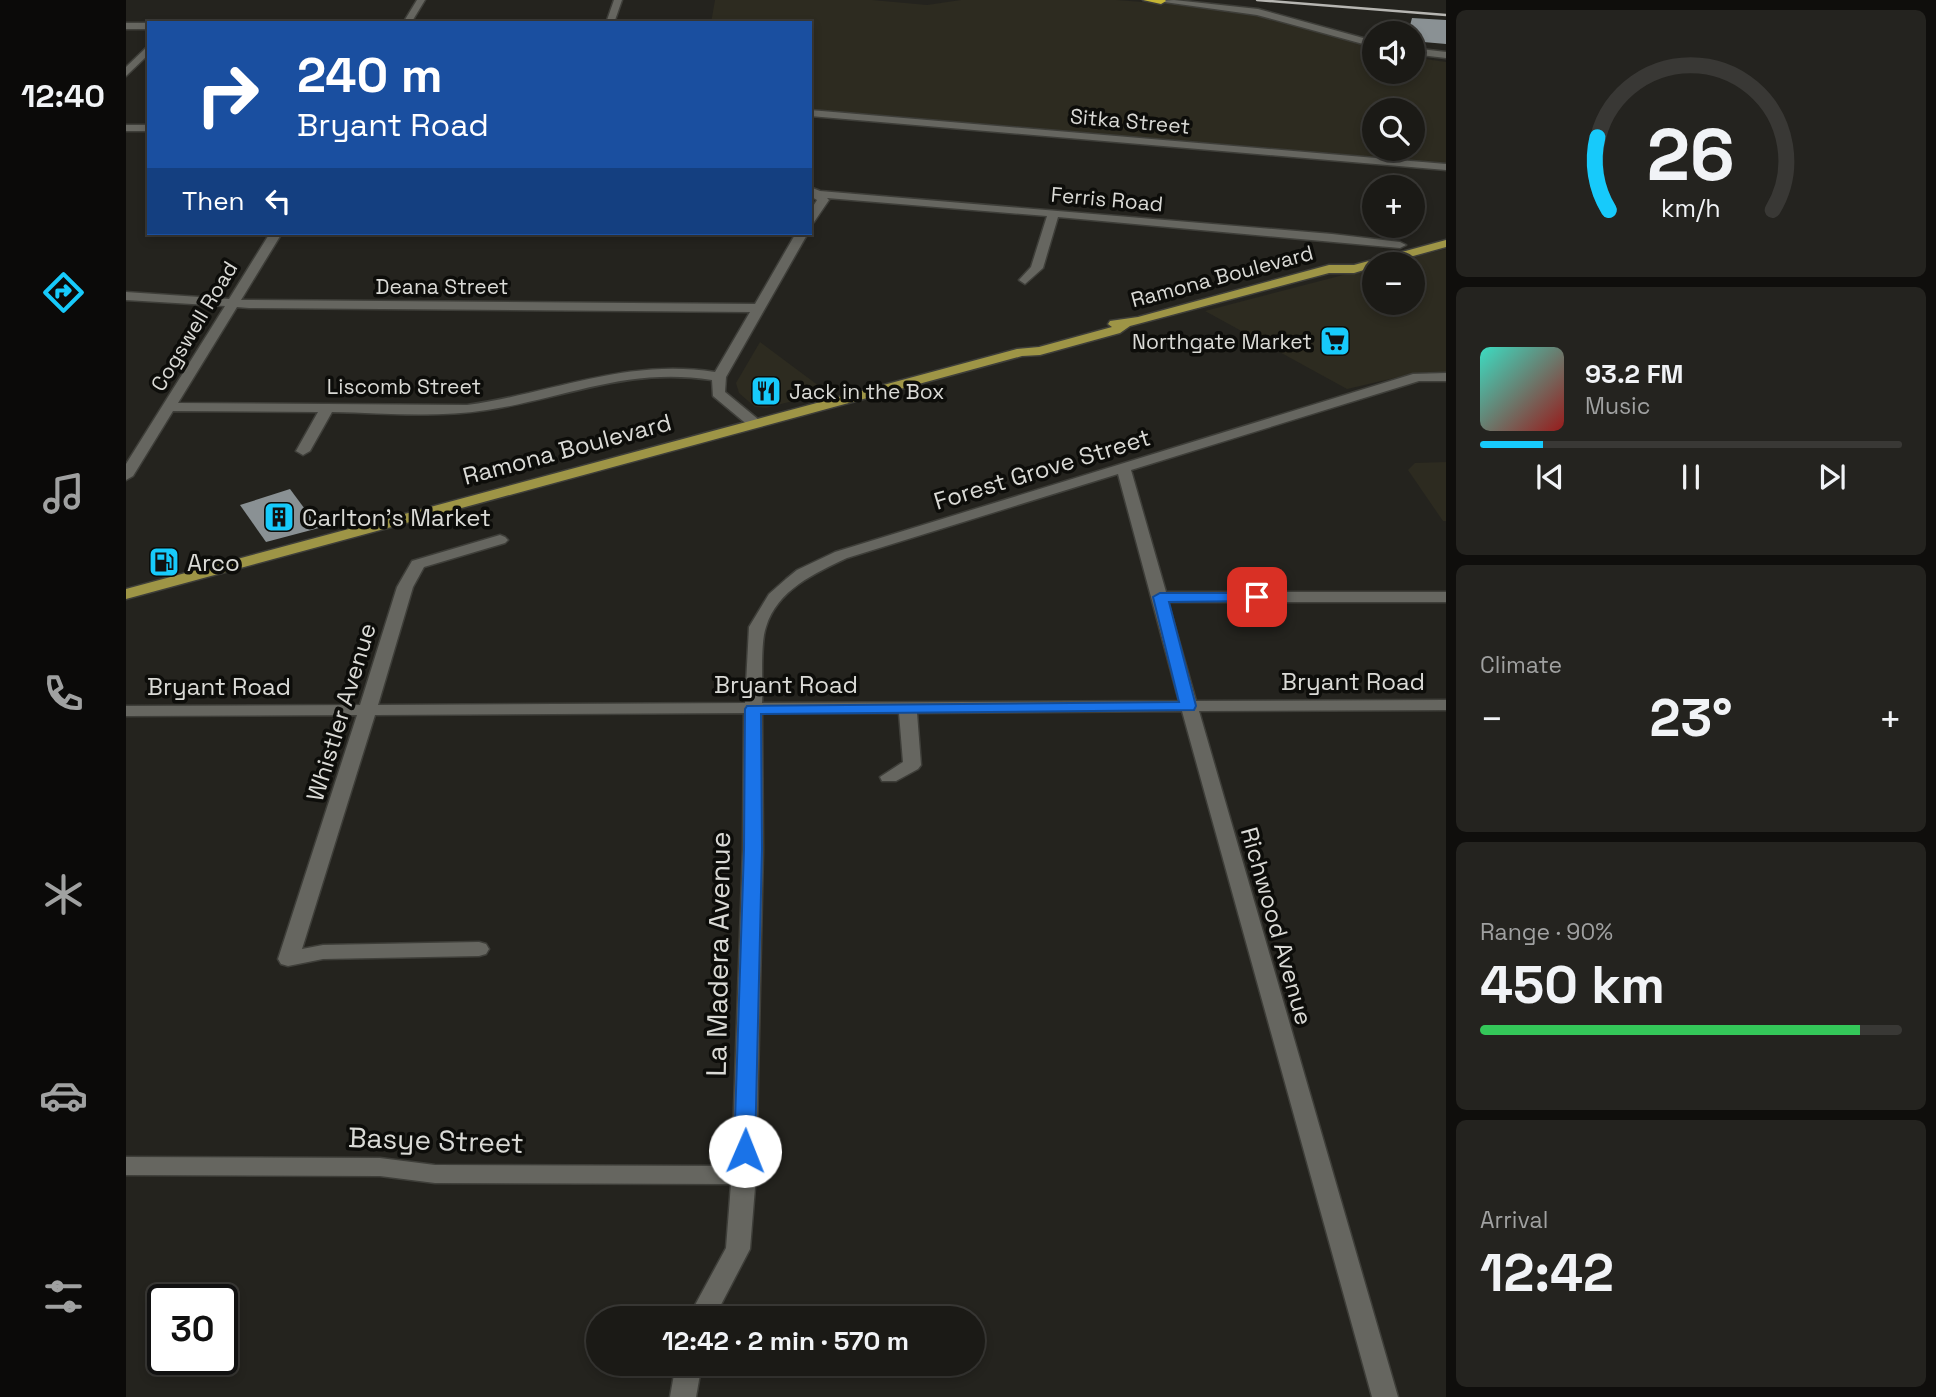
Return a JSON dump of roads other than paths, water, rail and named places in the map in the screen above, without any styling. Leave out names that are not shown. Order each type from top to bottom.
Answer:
[{"type":"highway","points":[[1148,0],[1161,1]]},
{"type":"main road","name":"Ramona Boulevard","points":[[1329,270],[1339,263],[1446,233]]},
{"type":"main road","name":"Ramona Boulevard","points":[[126,594],[1021,352],[1040,351],[1116,330],[1125,324],[1329,270],[1354,269],[1446,243]]},
{"type":"street","points":[[408,21],[421,0]]},
{"type":"street","points":[[611,21],[618,0]]},
{"type":"street","points":[[1189,0],[1259,8],[1362,39]]},
{"type":"street","points":[[1161,1],[1258,12],[1362,40]]},
{"type":"street","points":[[126,26],[147,26]]},
{"type":"street","points":[[126,73],[147,50]]},
{"type":"street","points":[[1425,54],[1446,56]]},
{"type":"street","name":"Sitka Street","points":[[812,113],[1446,167]]},
{"type":"street","points":[[126,128],[147,128]]},
{"type":"street","points":[[812,217],[823,200],[813,191]]},
{"type":"street","name":"Ferris Road","points":[[813,191],[1399,245]]},
{"type":"street","points":[[1025,280],[1037,268],[1053,214]]},
{"type":"street","name":"Cogswell Road","points":[[126,476],[275,235]]},
{"type":"street","points":[[754,423],[718,393],[719,377],[801,235]]},
{"type":"street","name":"Deana Street","points":[[126,296],[232,303],[758,308]]},
{"type":"street","name":"Liscomb Street","points":[[169,407],[467,409],[500,405],[646,372],[685,372],[719,377]]},
{"type":"street","name":"Forest Grove Street","points":[[753,709],[757,627],[775,597],[803,573],[841,555],[1418,377],[1446,377]]},
{"type":"street","points":[[303,452],[328,407]]},
{"type":"street","name":"Richwood Avenue","points":[[1123,467],[1188,706],[1385,1397]]},
{"type":"street","name":"Whistler Avenue","points":[[480,950],[323,953],[288,959],[405,587],[418,564],[500,540]]},
{"type":"street","points":[[1160,597],[1446,597]]},
{"type":"street","name":"Bryant Road","points":[[126,711],[1446,705]]},
{"type":"street","points":[[889,778],[912,765],[908,708]]},
{"type":"street","name":"La Madera Avenue","points":[[707,1306],[738,1249],[744,1175],[753,849],[753,709]]},
{"type":"street","name":"Basye Street","points":[[126,1166],[380,1167],[434,1174],[744,1175]]},
{"type":"street","points":[[683,1397],[687,1376]]},
{"type":"railway","points":[[1257,0],[1446,15]]},
{"type":"place","name":"Northgate Market","points":[[1335,341]]},
{"type":"place","name":"Jack in the Box","points":[[766,391]]},
{"type":"place","name":"Carlton's Market","points":[[279,517]]},
{"type":"place","name":"Arco","points":[[164,562]]}]
